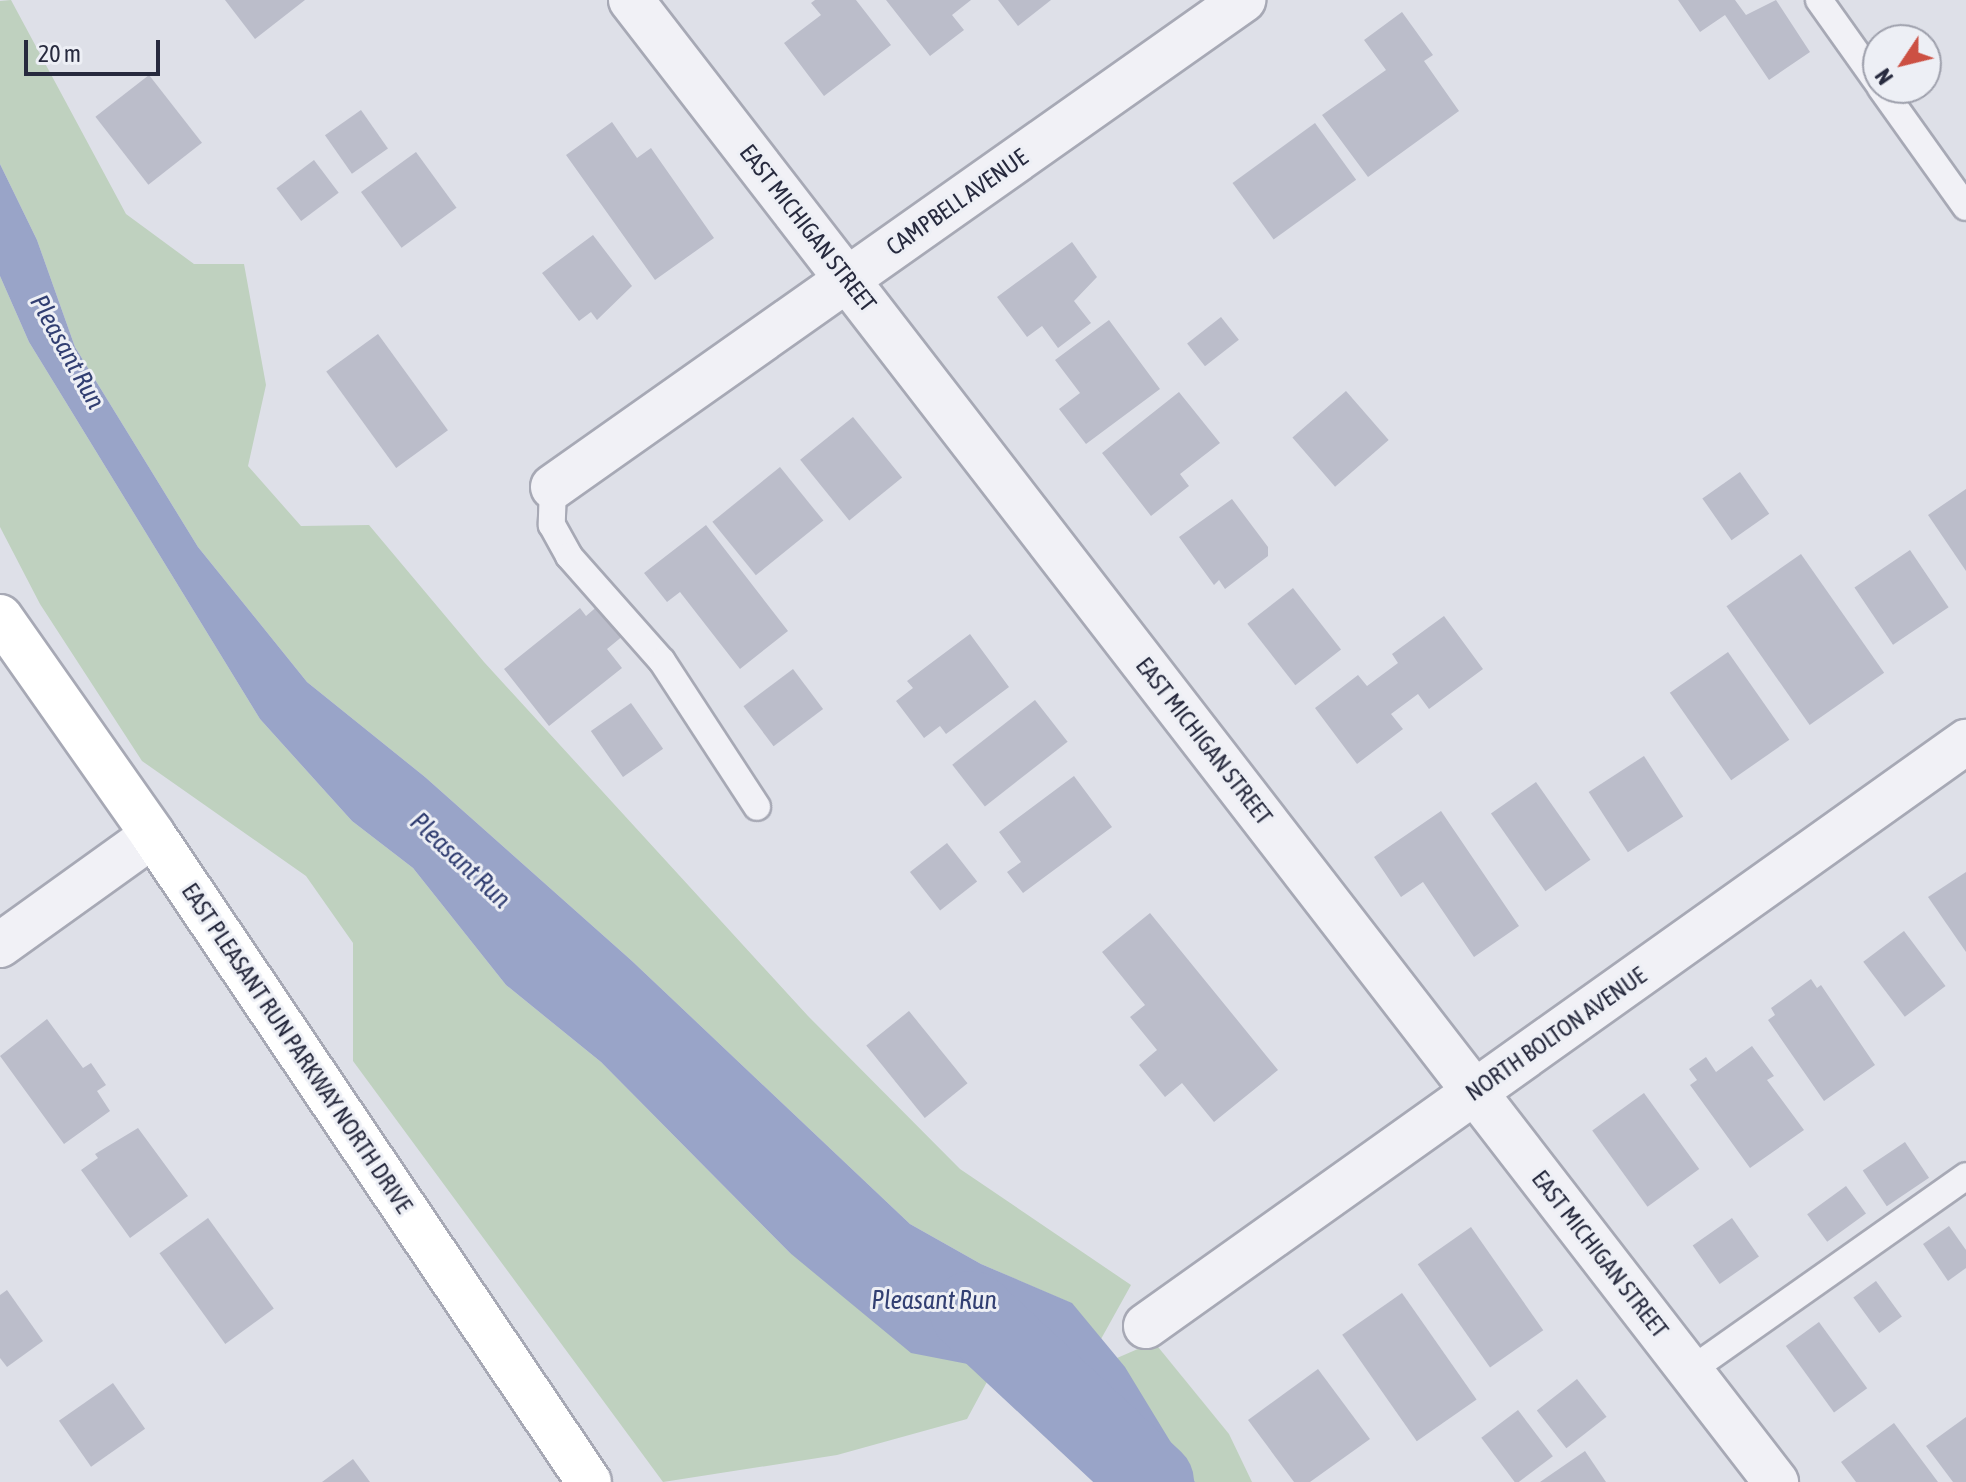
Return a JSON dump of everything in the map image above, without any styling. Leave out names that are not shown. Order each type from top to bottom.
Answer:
[{"type":"main road","name":"EAST PLEASANT RUN PARKWAY NORTH DRIVE","points":[[0,617],[153,835],[589,1482]]},
{"type":"street","name":"EAST MICHIGAN STREET","points":[[631,0],[1776,1482]]},
{"type":"street","name":"CAMPBELL AVENUE","points":[[553,487],[1243,0]]},
{"type":"street","name":"NORTH BOLTON AVENUE","points":[[1146,1326],[1966,742]]},
{"type":"street","points":[[0,945],[153,835]]},
{"type":"lane","points":[[1819,0],[1862,61]]},
{"type":"lane","points":[[1893,104],[1966,207]]},
{"type":"lane","points":[[553,487],[552,525],[569,556],[662,661],[757,807]]},
{"type":"lane","points":[[1690,1371],[1966,1176]]},
{"type":"green space","points":[[11,0],[126,214],[194,264],[244,264],[266,385],[248,466],[301,526],[369,525],[484,662],[808,1016],[960,1169],[1131,1285],[1101,1339],[1071,1303],[981,1264],[910,1224],[632,961],[425,777],[307,682],[198,547],[75,347],[37,240],[0,164],[0,1]]},
{"type":"green space","points":[[0,276],[29,342],[260,719],[352,821],[413,868],[506,985],[601,1062],[790,1253],[975,1363],[995,1367],[967,1419],[837,1455],[663,1482],[353,1061],[353,943],[306,876],[142,761],[40,604],[0,527]]},
{"type":"green space","points":[[1154,1342],[1229,1434],[1252,1482],[1195,1482],[1117,1358]]},
{"type":"green space","points":[[1098,1411],[1142,1482],[1095,1482]]},
{"type":"water","name":"Pleasant Run","points":[[0,164],[37,240],[75,347],[198,547],[307,682],[425,777],[632,961],[910,1224],[981,1264],[1072,1303],[1125,1367],[1195,1482],[1142,1482],[1098,1411],[1029,1376],[911,1353],[790,1253],[601,1062],[506,985],[413,868],[352,821],[260,719],[29,342],[0,276]]},
{"type":"building","points":[[225,0],[305,0],[255,39]]},
{"type":"building","points":[[815,0],[856,0],[891,45],[824,96],[784,43],[821,15],[811,3]]},
{"type":"building","points":[[886,0],[971,0],[952,15],[964,30],[930,56]]},
{"type":"building","points":[[998,0],[1051,0],[1018,26]]},
{"type":"building","points":[[1678,0],[1735,0],[1746,15],[1776,0],[1810,52],[1769,80],[1725,15],[1700,32]]},
{"type":"building","points":[[1402,12],[1433,55],[1424,61],[1459,111],[1368,177],[1322,115],[1386,70],[1364,40]]},
{"type":"building","points":[[149,75],[202,143],[148,185],[95,117]]},
{"type":"building","points":[[361,110],[388,149],[352,174],[325,135]]},
{"type":"building","points":[[612,122],[637,158],[651,148],[714,238],[655,280],[566,155]]},
{"type":"building","points":[[1315,123],[1356,180],[1274,240],[1232,183]]},
{"type":"building","points":[[416,152],[457,208],[402,248],[361,192]]},
{"type":"building","points":[[314,160],[339,193],[301,221],[276,188]]},
{"type":"building","points":[[593,235],[632,286],[597,320],[591,312],[579,321],[542,273]]},
{"type":"building","points":[[1072,242],[1097,277],[1074,301],[1091,323],[1058,348],[1042,326],[1027,337],[997,297]]},
{"type":"building","points":[[1221,317],[1239,340],[1205,366],[1187,343]]},
{"type":"building","points":[[1109,320],[1160,389],[1086,444],[1059,409],[1080,393],[1055,360]]},
{"type":"building","points":[[378,334],[448,430],[396,468],[326,372]]},
{"type":"building","points":[[1346,391],[1389,440],[1335,487],[1292,438]]},
{"type":"building","points":[[1179,392],[1220,443],[1180,474],[1189,486],[1151,516],[1102,453]]},
{"type":"building","points":[[853,417],[902,478],[849,520],[800,460]]},
{"type":"building","points":[[780,467],[823,521],[756,575],[712,522]]},
{"type":"building","points":[[1740,472],[1769,514],[1732,540],[1702,498]]},
{"type":"building","points":[[1966,489],[1966,571],[1928,515]]},
{"type":"building","points":[[1232,499],[1268,547],[1268,556],[1225,589],[1219,580],[1214,585],[1179,537]]},
{"type":"building","points":[[706,525],[788,631],[740,669],[680,592],[667,602],[644,573]]},
{"type":"building","points":[[1910,550],[1949,607],[1893,645],[1854,587]]},
{"type":"building","points":[[1801,554],[1884,673],[1810,725],[1726,606]]},
{"type":"building","points":[[1293,588],[1341,649],[1295,685],[1247,624]]},
{"type":"building","points":[[600,604],[624,635],[607,649],[622,668],[549,726],[504,669],[580,608],[586,616]]},
{"type":"building","points":[[1444,616],[1483,669],[1429,709],[1418,694],[1391,714],[1403,729],[1357,764],[1315,708],[1358,675],[1367,686],[1398,663],[1392,654]]},
{"type":"building","points":[[970,634],[1009,687],[946,734],[940,726],[924,738],[896,701],[913,688],[907,681]]},
{"type":"building","points":[[1728,652],[1789,740],[1731,780],[1670,693]]},
{"type":"building","points":[[793,669],[823,709],[774,746],[743,706]]},
{"type":"building","points":[[1035,700],[1068,742],[985,806],[952,765]]},
{"type":"building","points":[[631,703],[663,749],[623,777],[591,731]]},
{"type":"building","points":[[1644,756],[1683,816],[1628,852],[1589,792]]},
{"type":"building","points":[[1074,776],[1112,827],[1023,893],[1007,872],[1021,862],[999,832]]},
{"type":"building","points":[[1536,782],[1590,860],[1545,891],[1491,814]]},
{"type":"building","points":[[1441,811],[1519,926],[1474,957],[1423,882],[1401,897],[1374,857]]},
{"type":"building","points":[[947,843],[977,882],[940,911],[910,872]]},
{"type":"building","points":[[1966,872],[1966,952],[1928,897]]},
{"type":"building","points":[[1150,913],[1278,1070],[1214,1122],[1182,1083],[1165,1097],[1139,1065],[1157,1050],[1130,1017],[1145,1005],[1102,952]]},
{"type":"building","points":[[1904,931],[1946,986],[1905,1017],[1863,962]]},
{"type":"building","points":[[1811,979],[1817,988],[1821,985],[1875,1065],[1824,1101],[1768,1020],[1775,1015],[1771,1008]]},
{"type":"building","points":[[909,1011],[968,1083],[925,1118],[866,1046]]},
{"type":"building","points":[[47,1019],[83,1068],[91,1063],[106,1085],[97,1091],[110,1111],[64,1144],[0,1056]]},
{"type":"building","points":[[1752,1046],[1774,1076],[1767,1080],[1804,1130],[1750,1168],[1690,1085],[1697,1080],[1689,1069],[1706,1057],[1716,1072]]},
{"type":"building","points":[[1644,1093],[1699,1169],[1647,1207],[1592,1131]]},
{"type":"building","points":[[138,1128],[188,1196],[130,1238],[81,1170],[98,1158],[95,1154]]},
{"type":"building","points":[[1905,1142],[1929,1178],[1887,1206],[1863,1171]]},
{"type":"building","points":[[1846,1186],[1866,1214],[1827,1242],[1807,1214]]},
{"type":"building","points":[[208,1218],[274,1309],[225,1344],[159,1253]]},
{"type":"building","points":[[1732,1218],[1759,1257],[1720,1284],[1693,1246]]},
{"type":"building","points":[[1949,1226],[1966,1250],[1966,1268],[1948,1281],[1923,1244]]},
{"type":"building","points":[[1471,1227],[1543,1330],[1490,1367],[1418,1264]]},
{"type":"building","points":[[1876,1281],[1902,1317],[1879,1333],[1853,1297]]},
{"type":"building","points":[[7,1290],[43,1341],[7,1367],[0,1358],[0,1295]]},
{"type":"building","points":[[1402,1293],[1477,1399],[1417,1441],[1342,1335]]},
{"type":"building","points":[[1819,1322],[1867,1388],[1834,1412],[1786,1346]]},
{"type":"building","points":[[1318,1369],[1370,1439],[1310,1482],[1294,1482],[1248,1420]]},
{"type":"building","points":[[1577,1379],[1607,1417],[1566,1448],[1537,1410]]},
{"type":"building","points":[[113,1383],[145,1429],[91,1467],[59,1421]]},
{"type":"building","points":[[1518,1410],[1553,1456],[1515,1482],[1481,1438]]},
{"type":"building","points":[[1966,1417],[1966,1482],[1953,1482],[1926,1446]]},
{"type":"building","points":[[1894,1423],[1938,1482],[1856,1482],[1841,1462]]},
{"type":"building","points":[[1585,1451],[1606,1482],[1540,1482]]},
{"type":"building","points":[[353,1459],[370,1482],[322,1482]]},
{"type":"waterway","name":"Pleasant Run","points":[[971,1312],[1153,1482]]}]
